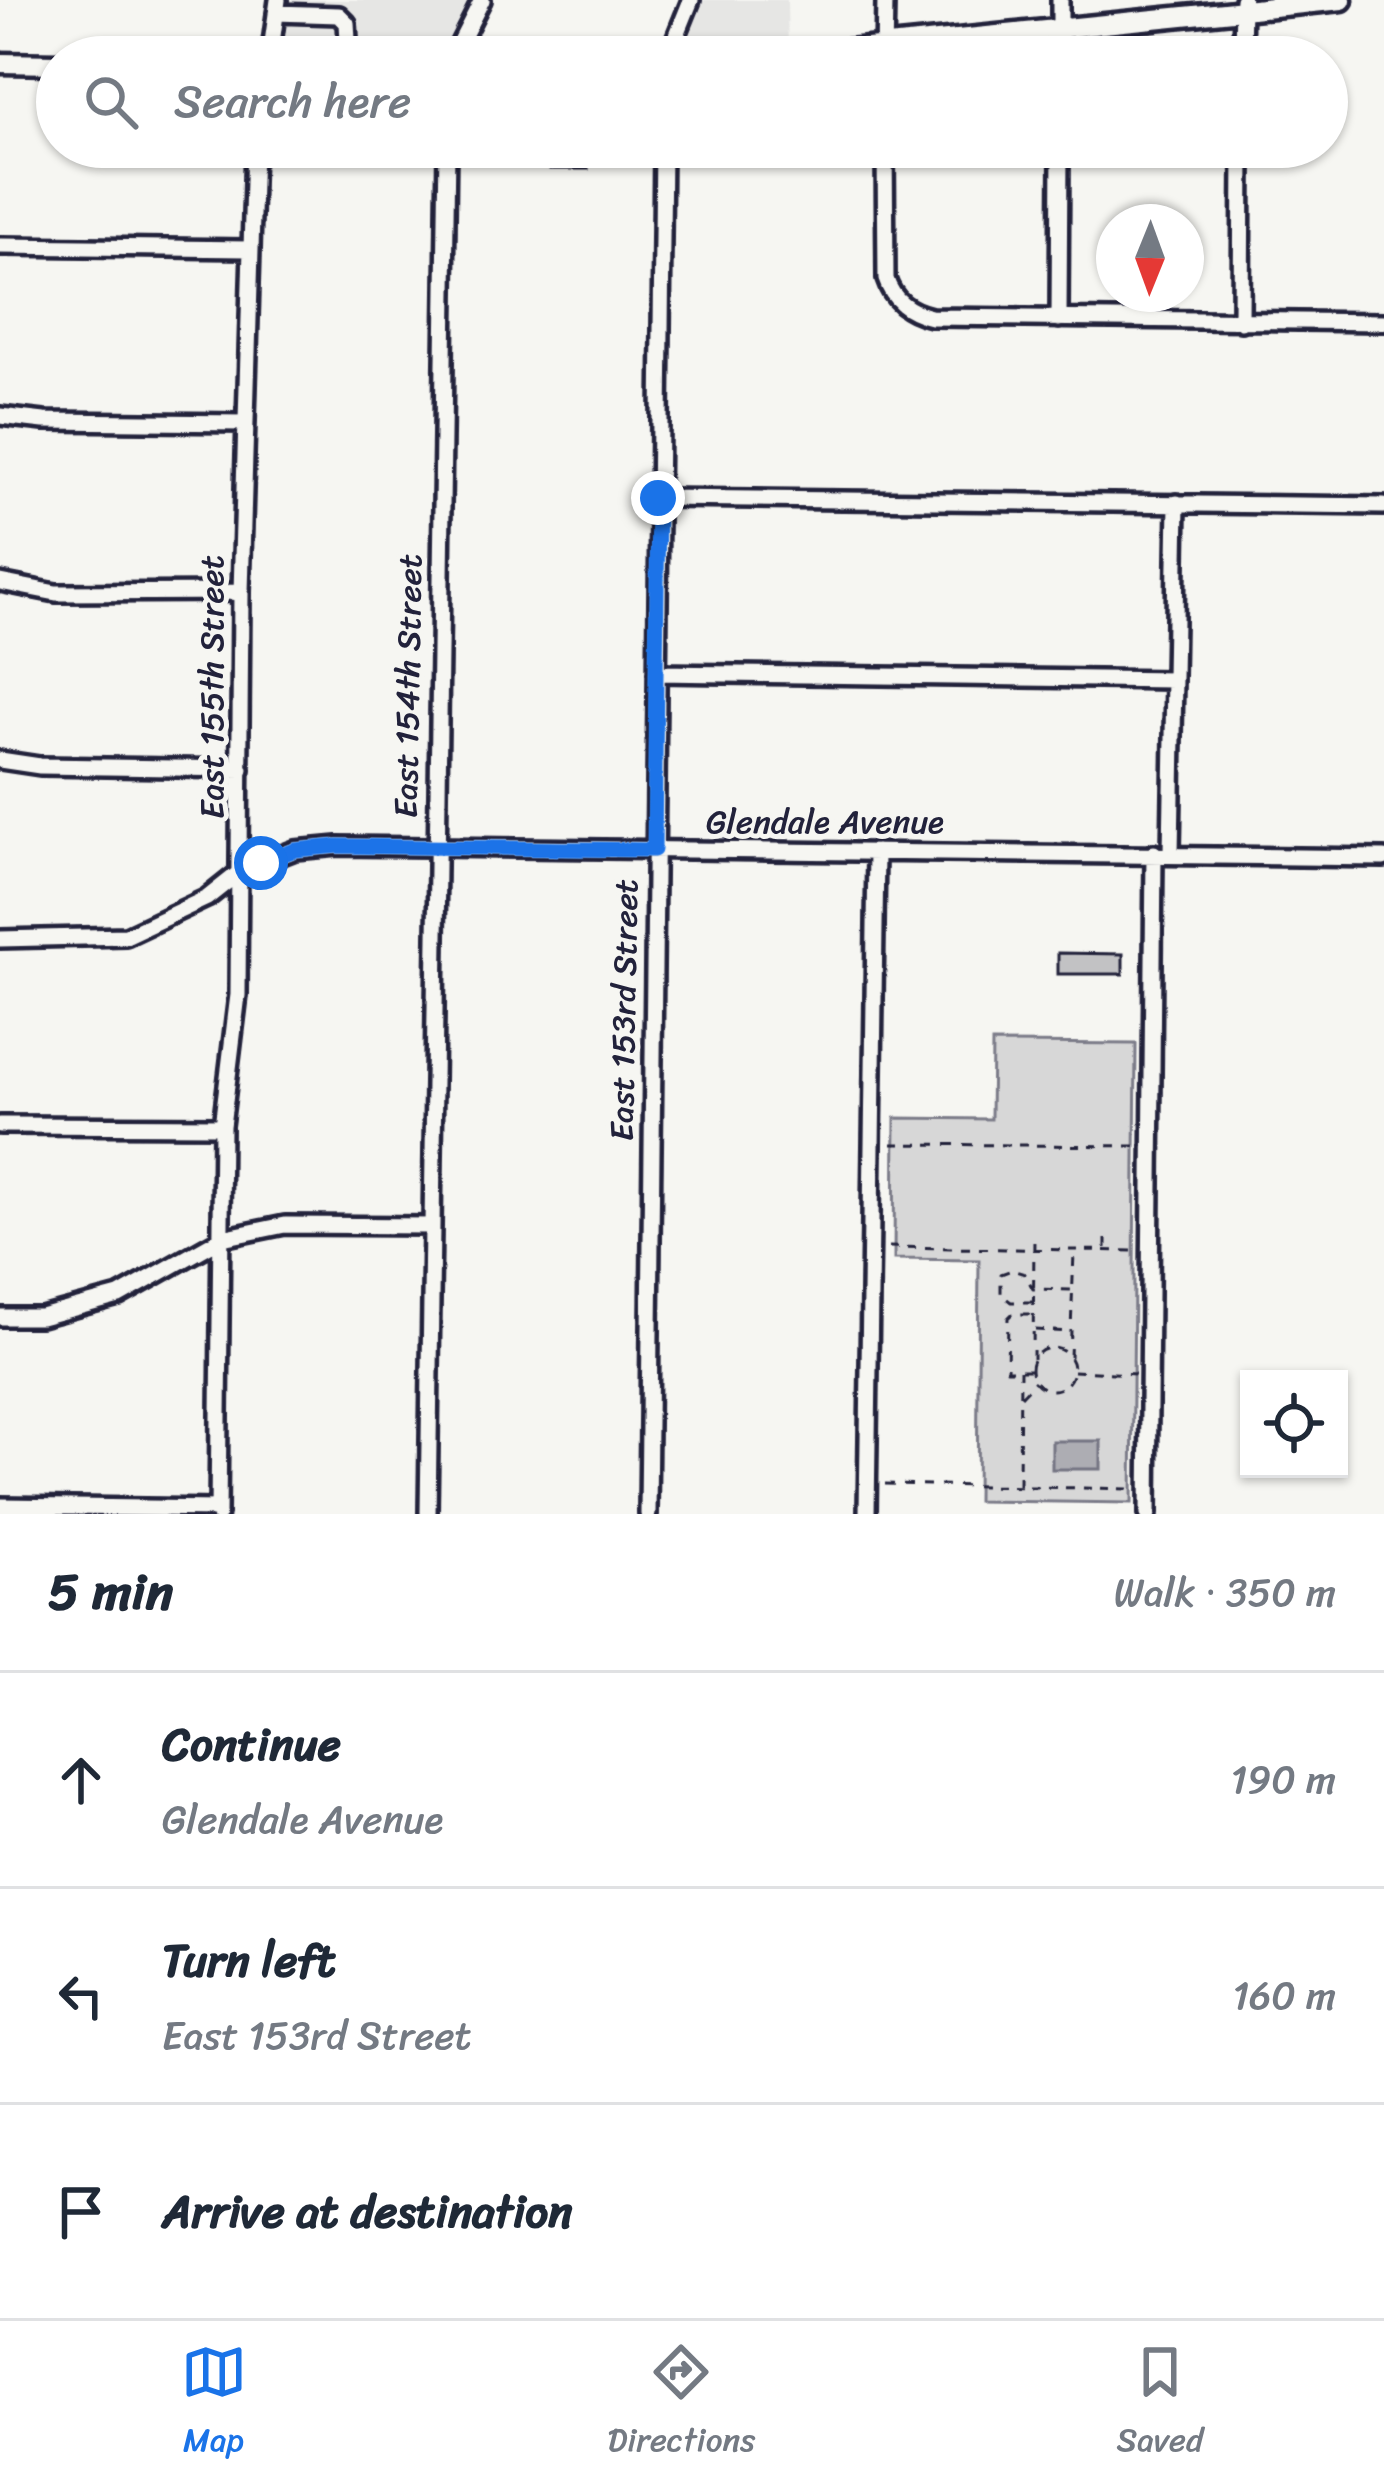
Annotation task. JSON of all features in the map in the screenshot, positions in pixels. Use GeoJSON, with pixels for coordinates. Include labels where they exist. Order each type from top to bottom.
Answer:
{"type":"FeatureCollection","features":[{"type":"Feature","properties":{"kind":"main road"},"geometry":{"type":"LineString","coordinates":[[1009,36],[1242,6],[1342,0]]}},
{"type":"Feature","properties":{"kind":"main road"},"geometry":{"type":"LineString","coordinates":[[0,63],[36,64]]}},
{"type":"Feature","properties":{"kind":"street"},"geometry":{"type":"LineString","coordinates":[[464,36],[482,0]]}},
{"type":"Feature","properties":{"kind":"street"},"geometry":{"type":"LineString","coordinates":[[676,36],[691,0]]}},
{"type":"Feature","properties":{"kind":"street"},"geometry":{"type":"LineString","coordinates":[[884,36],[885,0]]}},
{"type":"Feature","properties":{"kind":"street"},"geometry":{"type":"LineString","coordinates":[[1060,0],[1060,36]]}},
{"type":"Feature","properties":{"kind":"street"},"geometry":{"type":"LineString","coordinates":[[277,7],[339,15],[347,23],[348,36]]}},
{"type":"Feature","properties":{"kind":"street","name":"East 155th Street"},"geometry":{"type":"LineString","coordinates":[[218,1512],[222,1126],[238,995],[241,592],[253,168]]}},
{"type":"Feature","properties":{"kind":"street","name":"East 154th Street"},"geometry":{"type":"LineString","coordinates":[[428,1514],[447,168]]}},
{"type":"Feature","properties":{"kind":"street","name":"East 153rd Street"},"geometry":{"type":"LineString","coordinates":[[648,1514],[663,168]]}},
{"type":"Feature","properties":{"kind":"street"},"geometry":{"type":"LineString","coordinates":[[885,168],[886,279],[890,292],[916,314],[1384,322]]}},
{"type":"Feature","properties":{"kind":"street"},"geometry":{"type":"LineString","coordinates":[[1059,319],[1060,168]]}},
{"type":"Feature","properties":{"kind":"street"},"geometry":{"type":"LineString","coordinates":[[1241,322],[1242,168]]}},
{"type":"Feature","properties":{"kind":"street"},"geometry":{"type":"LineString","coordinates":[[0,246],[249,249]]}},
{"type":"Feature","properties":{"kind":"street"},"geometry":{"type":"LineString","coordinates":[[0,416],[44,421],[245,423]]}},
{"type":"Feature","properties":{"kind":"street"},"geometry":{"type":"LineString","coordinates":[[658,498],[1384,506]]}},
{"type":"Feature","properties":{"kind":"street"},"geometry":{"type":"LineString","coordinates":[[1148,1514],[1163,853],[1178,503]]}},
{"type":"Feature","properties":{"kind":"street"},"geometry":{"type":"LineString","coordinates":[[0,583],[56,593],[241,592]]}},
{"type":"Feature","properties":{"kind":"street"},"geometry":{"type":"LineString","coordinates":[[657,674],[1174,680]]}},
{"type":"Feature","properties":{"kind":"street"},"geometry":{"type":"LineString","coordinates":[[0,760],[40,766],[241,770]]}},
{"type":"Feature","properties":{"kind":"street","name":"Glendale Avenue"},"geometry":{"type":"LineString","coordinates":[[0,939],[126,936],[207,898],[241,871],[295,850],[338,846],[1384,858]]}},
{"type":"Feature","properties":{"kind":"street"},"geometry":{"type":"LineString","coordinates":[[867,1514],[876,852]]}},
{"type":"Feature","properties":{"kind":"street"},"geometry":{"type":"LineString","coordinates":[[0,1125],[222,1126]]}},
{"type":"Feature","properties":{"kind":"street"},"geometry":{"type":"LineString","coordinates":[[0,1317],[41,1317],[118,1296],[222,1238],[285,1225],[431,1226]]}},
{"type":"Feature","properties":{"kind":"street"},"geometry":{"type":"LineString","coordinates":[[0,1506],[218,1512]]}},
{"type":"Feature","properties":{"kind":"path"},"geometry":{"type":"LineString","coordinates":[[892,1144],[1141,1146]]}},
{"type":"Feature","properties":{"kind":"path"},"geometry":{"type":"LineString","coordinates":[[1106,1235],[1106,1250]]}},
{"type":"Feature","properties":{"kind":"path"},"geometry":{"type":"LineString","coordinates":[[1034,1236],[1031,1370],[1035,1382],[1054,1390],[1067,1384],[1073,1371],[1074,1250]]}},
{"type":"Feature","properties":{"kind":"path"},"geometry":{"type":"LineString","coordinates":[[889,1247],[1138,1250]]}},
{"type":"Feature","properties":{"kind":"path"},"geometry":{"type":"LineString","coordinates":[[1033,1289],[1025,1274],[1012,1270],[1001,1274],[1001,1294],[1011,1302],[1033,1302]]}},
{"type":"Feature","properties":{"kind":"path"},"geometry":{"type":"LineString","coordinates":[[1033,1289],[1072,1289]]}},
{"type":"Feature","properties":{"kind":"path"},"geometry":{"type":"LineString","coordinates":[[1011,1302],[1007,1370],[1031,1370]]}},
{"type":"Feature","properties":{"kind":"path"},"geometry":{"type":"LineString","coordinates":[[1012,1314],[1033,1315]]}},
{"type":"Feature","properties":{"kind":"path"},"geometry":{"type":"LineString","coordinates":[[1033,1330],[1071,1331]]}},
{"type":"Feature","properties":{"kind":"path"},"geometry":{"type":"LineString","coordinates":[[1033,1361],[1041,1351],[1054,1348],[1070,1358]]}},
{"type":"Feature","properties":{"kind":"path"},"geometry":{"type":"LineString","coordinates":[[1019,1487],[1021,1370]]}},
{"type":"Feature","properties":{"kind":"path"},"geometry":{"type":"LineString","coordinates":[[1073,1371],[1137,1374]]}},
{"type":"Feature","properties":{"kind":"path"},"geometry":{"type":"LineString","coordinates":[[1020,1398],[1035,1382]]}},
{"type":"Feature","properties":{"kind":"path"},"geometry":{"type":"LineString","coordinates":[[885,1484],[1135,1489]]}},
{"type":"Feature","properties":{"kind":"shaded area"},"geometry":{"type":"Polygon","coordinates":[[[270,0],[482,0],[464,36],[264,36],[270,0]]]}},
{"type":"Feature","properties":{"kind":"shaded area"},"geometry":{"type":"Polygon","coordinates":[[[691,0],[787,0],[788,36],[676,36],[691,0]]]}},
{"type":"Feature","properties":{"kind":"shaded area"},"geometry":{"type":"Polygon","coordinates":[[[992,1043],[1136,1044],[1132,1503],[977,1501],[979,1260],[894,1259],[895,1118],[991,1119],[992,1043]]]}},
{"type":"Feature","properties":{"kind":"shaded area"},"geometry":{"type":"Polygon","coordinates":[[[1052,1441],[1101,1441],[1101,1469],[1052,1469],[1052,1441]]]}},
{"type":"Feature","properties":{"kind":"building"},"geometry":{"type":"Polygon","coordinates":[[[1058,953],[1123,954],[1123,974],[1058,974],[1058,953]]]}},
{"type":"Feature","properties":{"kind":"route"},"geometry":{"type":"LineString","coordinates":[[261,863],[295,850],[338,846],[654,850],[658,498]]}}]}
